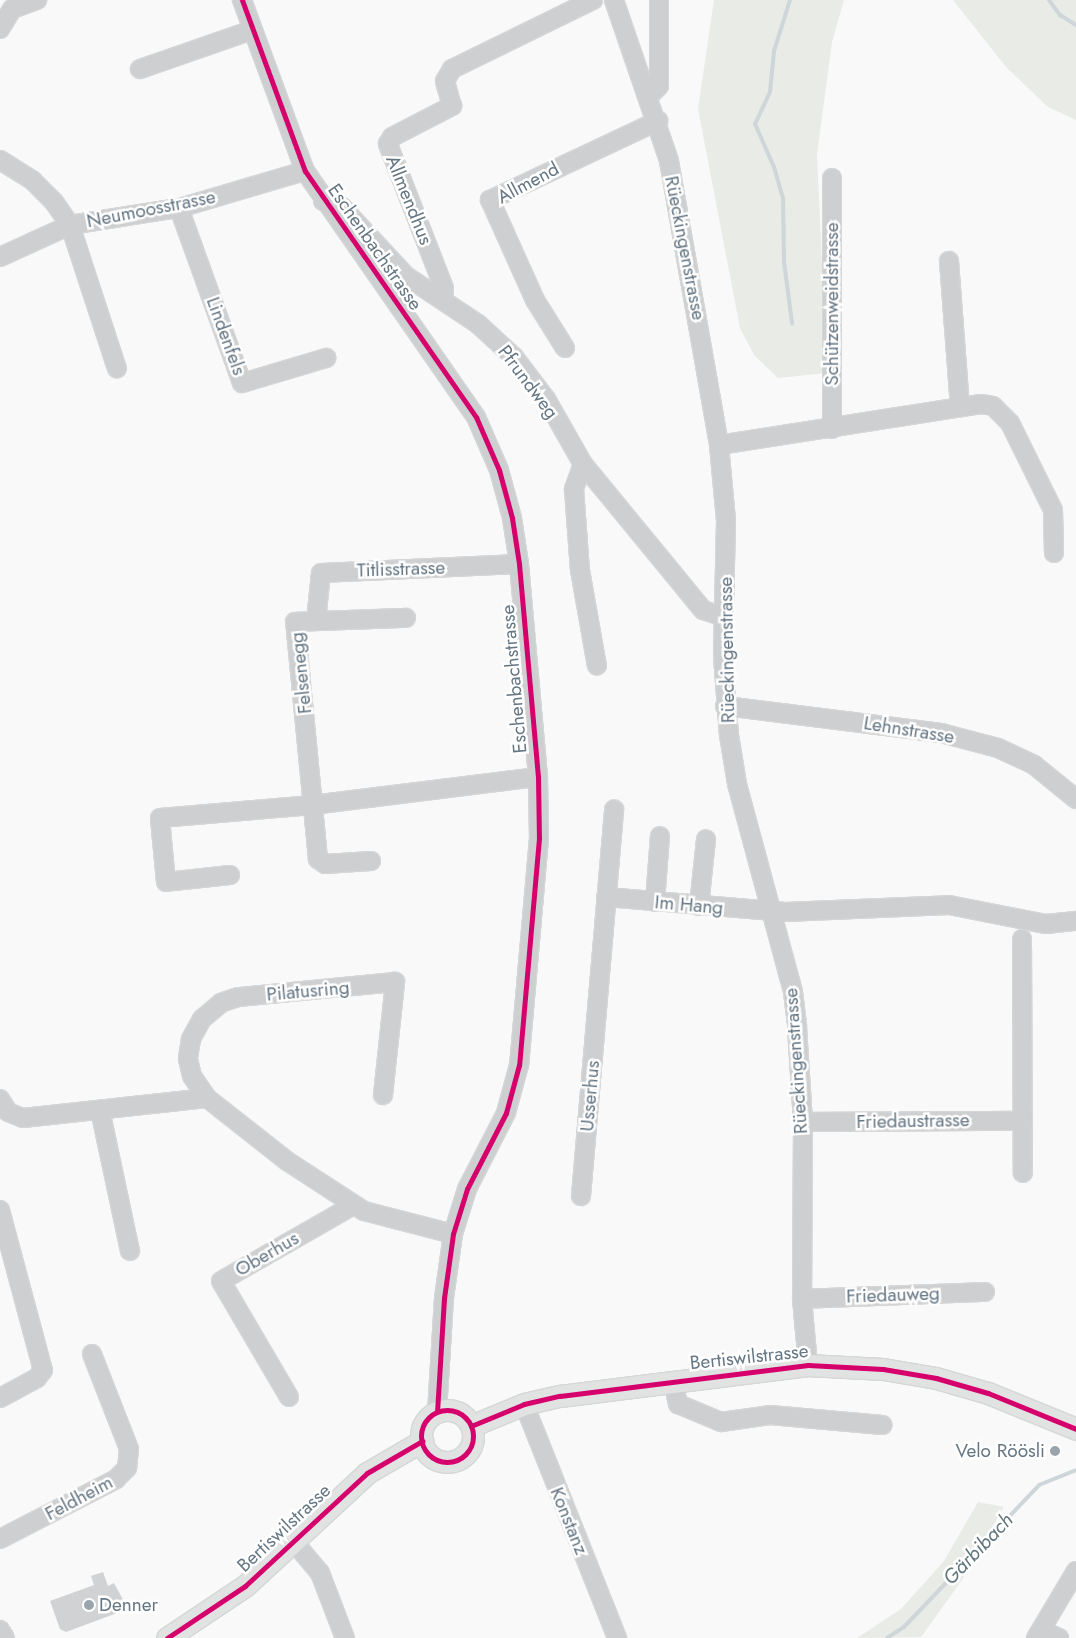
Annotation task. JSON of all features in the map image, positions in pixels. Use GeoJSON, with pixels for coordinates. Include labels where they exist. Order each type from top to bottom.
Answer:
{"type":"FeatureCollection","features":[{"type":"Feature","properties":{"kind":"main road","name":"Bertiswilstrasse"},"geometry":{"type":"LineString","coordinates":[[471,1426],[524,1404],[674,1381],[808,1365],[926,1376],[1032,1410],[1076,1429]]}},
{"type":"Feature","properties":{"kind":"main road"},"geometry":{"type":"LineString","coordinates":[[438,1412],[457,1412],[471,1426],[470,1447],[455,1460],[434,1458],[422,1441],[424,1424],[438,1412]]}},
{"type":"Feature","properties":{"kind":"main road","name":"Bertiswilstrasse"},"geometry":{"type":"LineString","coordinates":[[168,1638],[220,1605],[294,1542],[362,1477],[422,1441]]}},
{"type":"Feature","properties":{"kind":"street"},"geometry":{"type":"LineString","coordinates":[[0,30],[12,9],[37,0]]}},
{"type":"Feature","properties":{"kind":"street","name":"Eschenbachstrasse"},"geometry":{"type":"LineString","coordinates":[[242,0],[305,171],[323,201],[476,417],[499,470],[512,518],[519,564],[538,777],[538,838],[519,1065],[506,1113],[468,1190],[452,1234],[444,1298],[438,1412]]}},
{"type":"Feature","properties":{"kind":"street","name":"Allmendhus"},"geometry":{"type":"LineString","coordinates":[[443,300],[444,288],[388,144],[392,137],[452,106],[445,81],[452,69],[593,0]]}},
{"type":"Feature","properties":{"kind":"street","name":"Rüeckingenstrasse"},"geometry":{"type":"LineString","coordinates":[[614,0],[658,121],[690,273],[719,445],[726,521],[726,706],[737,784],[773,910],[793,992],[803,1122],[802,1299],[808,1365]]}},
{"type":"Feature","properties":{"kind":"street"},"geometry":{"type":"LineString","coordinates":[[649,96],[660,86],[659,0]]}},
{"type":"Feature","properties":{"kind":"street"},"geometry":{"type":"LineString","coordinates":[[140,69],[252,30]]}},
{"type":"Feature","properties":{"kind":"street","name":"Allmend"},"geometry":{"type":"LineString","coordinates":[[564,348],[535,300],[490,200],[658,121]]}},
{"type":"Feature","properties":{"kind":"street"},"geometry":{"type":"LineString","coordinates":[[0,160],[33,181],[54,202],[70,225],[117,369]]}},
{"type":"Feature","properties":{"kind":"street","name":"Neumoosstrasse"},"geometry":{"type":"LineString","coordinates":[[0,257],[70,225],[178,208],[305,171]]}},
{"type":"Feature","properties":{"kind":"street","name":"Schützenweidstrasse"},"geometry":{"type":"LineString","coordinates":[[832,178],[832,430]]}},
{"type":"Feature","properties":{"kind":"street","name":"Pfrundweg"},"geometry":{"type":"LineString","coordinates":[[323,201],[342,207],[406,276],[478,324],[514,357],[546,399],[583,464],[704,610],[725,617]]}},
{"type":"Feature","properties":{"kind":"street","name":"Lindenfels"},"geometry":{"type":"LineString","coordinates":[[178,208],[242,383],[326,358]]}},
{"type":"Feature","properties":{"kind":"street"},"geometry":{"type":"LineString","coordinates":[[949,261],[960,407]]}},
{"type":"Feature","properties":{"kind":"street"},"geometry":{"type":"LineString","coordinates":[[719,445],[832,430],[960,407],[993,406],[1010,423],[1053,510],[1054,553]]}},
{"type":"Feature","properties":{"kind":"street"},"geometry":{"type":"LineString","coordinates":[[583,464],[574,498],[580,570],[598,666]]}},
{"type":"Feature","properties":{"kind":"street","name":"Titlisstrasse"},"geometry":{"type":"LineString","coordinates":[[317,611],[321,573],[519,564]]}},
{"type":"Feature","properties":{"kind":"street","name":"Felsenegg"},"geometry":{"type":"LineString","coordinates":[[371,860],[320,863],[312,805],[295,622],[406,618]]}},
{"type":"Feature","properties":{"kind":"street","name":"Lehnstrasse"},"geometry":{"type":"LineString","coordinates":[[726,706],[941,733],[998,748],[1034,765],[1076,798]]}},
{"type":"Feature","properties":{"kind":"street"},"geometry":{"type":"LineString","coordinates":[[230,875],[166,882],[160,818],[312,805],[538,777]]}},
{"type":"Feature","properties":{"kind":"street"},"geometry":{"type":"LineString","coordinates":[[606,898],[614,809]]}},
{"type":"Feature","properties":{"kind":"street"},"geometry":{"type":"LineString","coordinates":[[655,902],[660,836]]}},
{"type":"Feature","properties":{"kind":"street"},"geometry":{"type":"LineString","coordinates":[[699,906],[706,839]]}},
{"type":"Feature","properties":{"kind":"street","name":"Im Hang"},"geometry":{"type":"LineString","coordinates":[[606,898],[773,910]]}},
{"type":"Feature","properties":{"kind":"street","name":"Usserhus"},"geometry":{"type":"LineString","coordinates":[[581,1196],[606,898]]}},
{"type":"Feature","properties":{"kind":"street"},"geometry":{"type":"LineString","coordinates":[[773,910],[949,905],[1046,924],[1076,921]]}},
{"type":"Feature","properties":{"kind":"street"},"geometry":{"type":"LineString","coordinates":[[1022,939],[1023,1173]]}},
{"type":"Feature","properties":{"kind":"street","name":"Pilatusring"},"geometry":{"type":"LineString","coordinates":[[383,1095],[395,982],[238,997],[221,1004],[202,1019],[191,1039],[192,1076],[207,1098],[352,1206],[452,1234]]}},
{"type":"Feature","properties":{"kind":"street"},"geometry":{"type":"LineString","coordinates":[[0,1099],[8,1112],[23,1118],[207,1098]]}},
{"type":"Feature","properties":{"kind":"street"},"geometry":{"type":"LineString","coordinates":[[100,1110],[130,1251]]}},
{"type":"Feature","properties":{"kind":"street","name":"Friedaustrasse"},"geometry":{"type":"LineString","coordinates":[[803,1122],[1023,1120]]}},
{"type":"Feature","properties":{"kind":"street","name":"Oberhus"},"geometry":{"type":"LineString","coordinates":[[289,1397],[221,1281],[352,1206]]}},
{"type":"Feature","properties":{"kind":"street"},"geometry":{"type":"LineString","coordinates":[[0,1210],[43,1370],[37,1378],[0,1398]]}},
{"type":"Feature","properties":{"kind":"street","name":"Friedauweg"},"geometry":{"type":"LineString","coordinates":[[802,1299],[985,1292]]}},
{"type":"Feature","properties":{"kind":"street","name":"Feldheim"},"geometry":{"type":"LineString","coordinates":[[0,1539],[116,1479],[127,1468],[130,1449],[92,1354]]}},
{"type":"Feature","properties":{"kind":"street"},"geometry":{"type":"LineString","coordinates":[[674,1381],[678,1404],[722,1422],[770,1415],[883,1425]]}},
{"type":"Feature","properties":{"kind":"street","name":"Konstanz"},"geometry":{"type":"LineString","coordinates":[[524,1404],[617,1638]]}},
{"type":"Feature","properties":{"kind":"street"},"geometry":{"type":"LineString","coordinates":[[294,1542],[320,1573],[345,1638]]}},
{"type":"Feature","properties":{"kind":"street"},"geometry":{"type":"LineString","coordinates":[[1059,1638],[1038,1634],[1076,1571]]}},
{"type":"Feature","properties":{"kind":"street"},"geometry":{"type":"LineString","coordinates":[[0,1630],[4,1638]]}},
{"type":"Feature","properties":{"kind":"shaded area"},"geometry":{"type":"Polygon","coordinates":[[[714,0],[844,0],[832,42],[817,155],[827,373],[778,378],[754,355],[740,328],[698,109],[714,0]]]}},
{"type":"Feature","properties":{"kind":"shaded area"},"geometry":{"type":"Polygon","coordinates":[[[953,0],[1076,0],[1076,120],[1048,107],[1006,67],[953,0]]]}},
{"type":"Feature","properties":{"kind":"shaded area"},"geometry":{"type":"Polygon","coordinates":[[[978,1502],[1004,1507],[962,1580],[921,1637],[857,1638],[901,1609],[944,1561],[978,1502]]]}},
{"type":"Feature","properties":{"kind":"building","name":"Denner"},"geometry":{"type":"Polygon","coordinates":[[[103,1572],[108,1586],[114,1583],[128,1609],[66,1632],[60,1629],[50,1601],[94,1585],[91,1576],[103,1572]]]}},
{"type":"Feature","properties":{"kind":"waterway"},"geometry":{"type":"LineString","coordinates":[[790,0],[774,51],[770,92],[755,124],[774,167],[783,198],[784,262],[792,323]]}},
{"type":"Feature","properties":{"kind":"waterway"},"geometry":{"type":"LineString","coordinates":[[1049,0],[1060,15],[1076,25]]}},
{"type":"Feature","properties":{"kind":"waterway","name":"Gärbibach"},"geometry":{"type":"LineString","coordinates":[[887,1638],[904,1627],[1039,1485],[1076,1470]]}},
{"type":"Feature","properties":{"kind":"cycle path"},"geometry":{"type":"LineString","coordinates":[[242,0],[305,171],[476,417],[499,470],[512,518],[519,564],[538,777],[539,838],[519,1065],[506,1113],[467,1189],[453,1234],[444,1298],[437,1412]]}},
{"type":"Feature","properties":{"kind":"cycle path"},"geometry":{"type":"LineString","coordinates":[[471,1426],[524,1404],[560,1396],[808,1365],[883,1369],[936,1378],[988,1393],[1076,1429]]}},
{"type":"Feature","properties":{"kind":"cycle path"},"geometry":{"type":"LineString","coordinates":[[447,1410],[457,1412],[465,1418],[471,1426],[473,1436],[471,1446],[465,1454],[457,1460],[447,1462],[437,1460],[429,1454],[423,1446],[421,1436],[423,1426],[429,1418],[437,1412],[447,1410]]}},
{"type":"Feature","properties":{"kind":"cycle path"},"geometry":{"type":"LineString","coordinates":[[167,1638],[245,1586],[367,1473],[422,1441]]}},
{"type":"Feature","properties":{"kind":"place","name":"Velo Röösli"},"geometry":{"type":"Point","coordinates":[1055,1451]}},
{"type":"Feature","properties":{"kind":"place","name":"Denner"},"geometry":{"type":"Point","coordinates":[89,1605]}}]}
